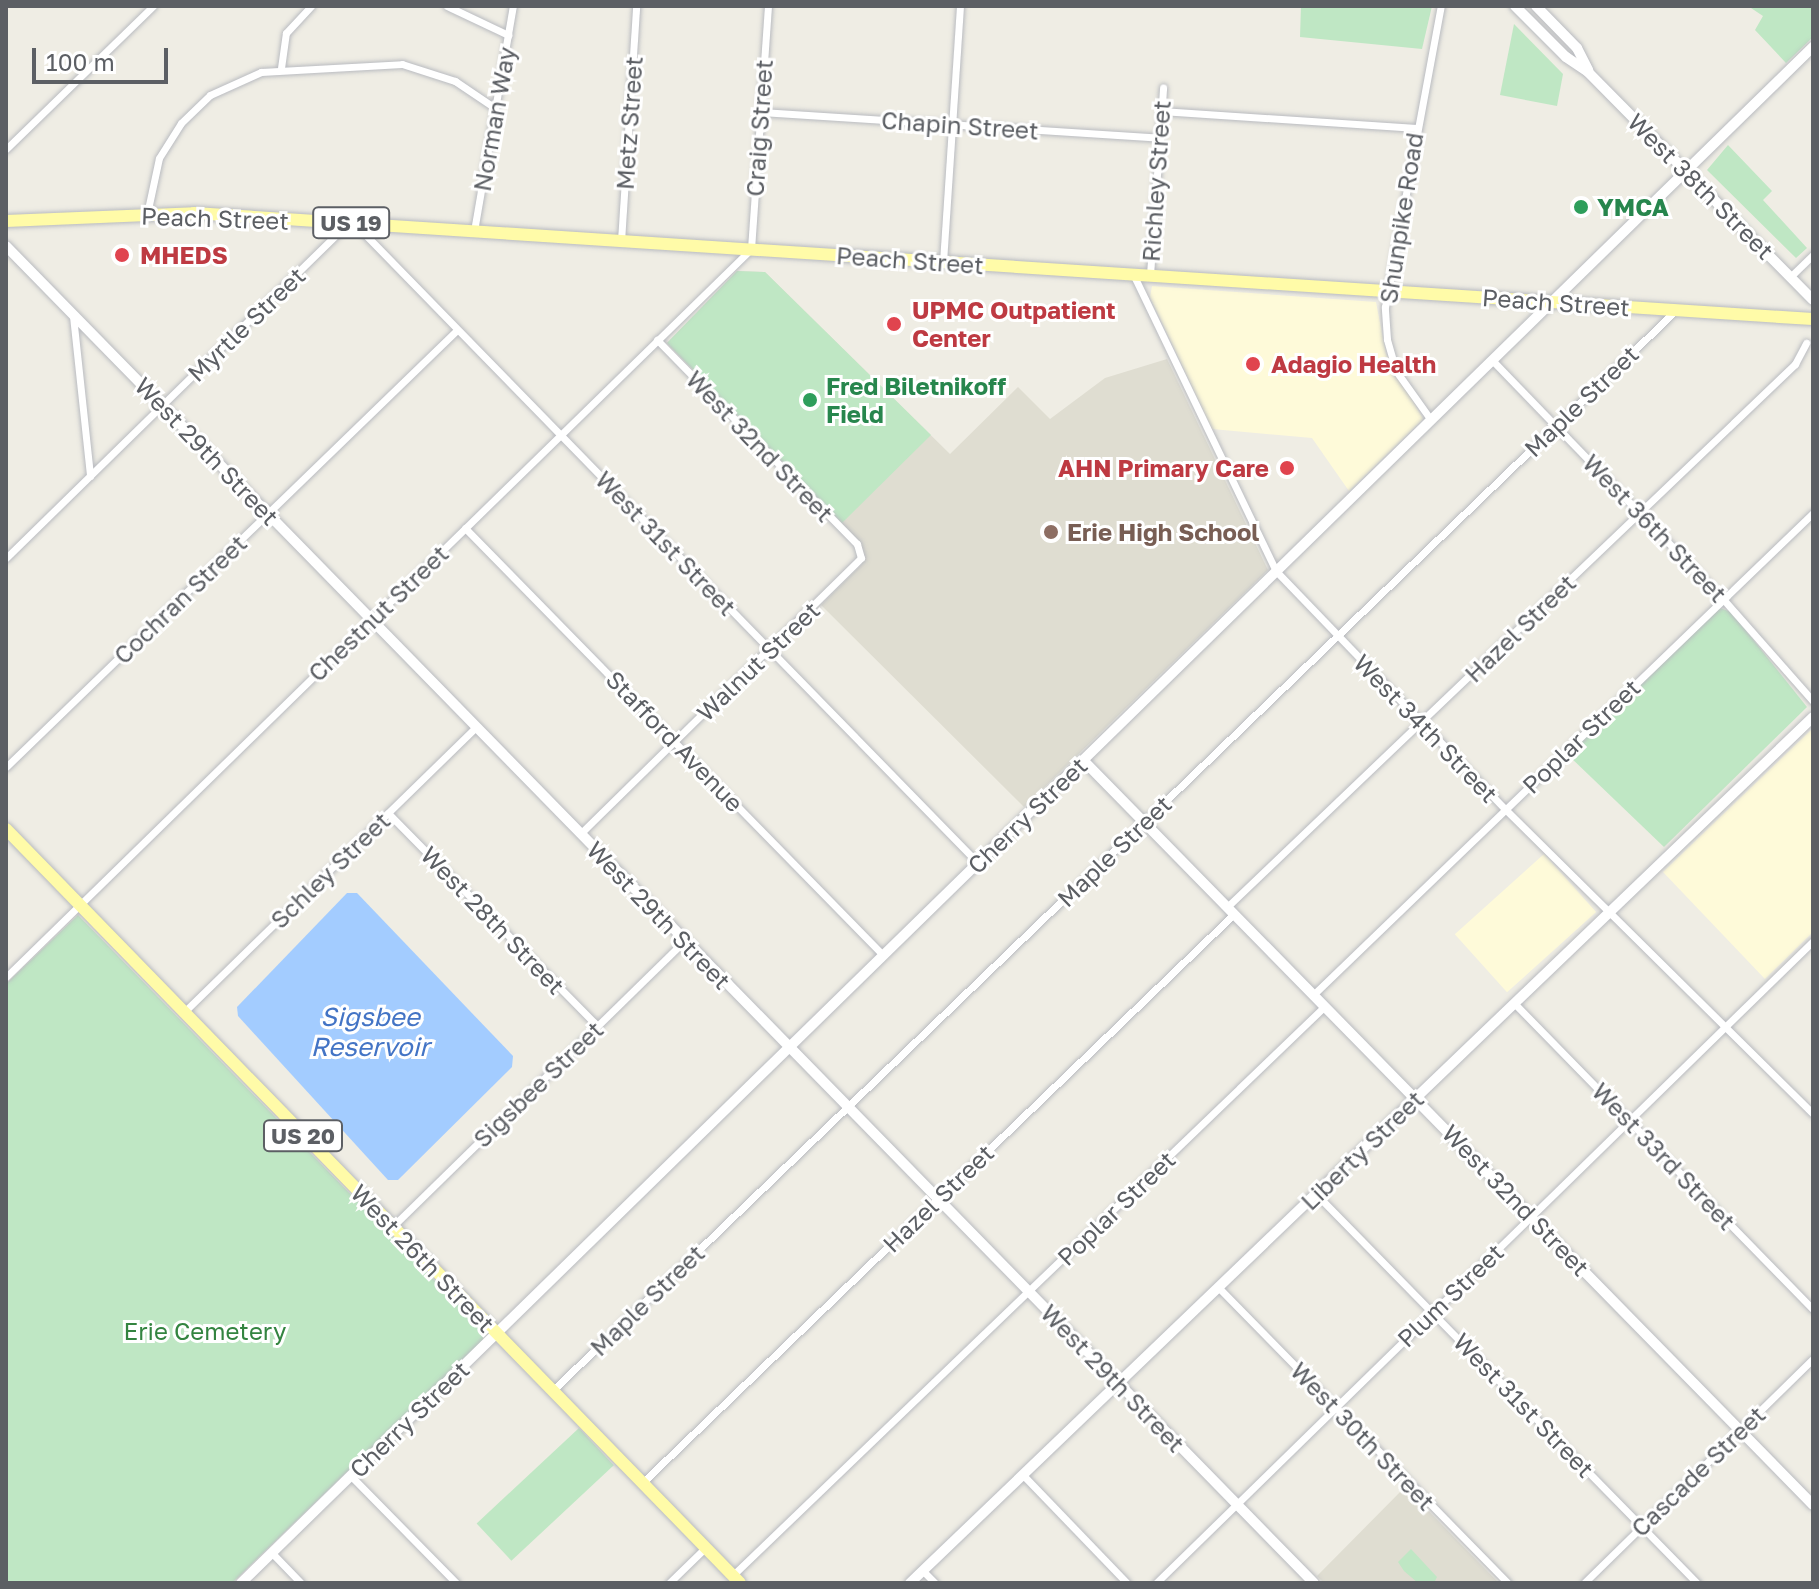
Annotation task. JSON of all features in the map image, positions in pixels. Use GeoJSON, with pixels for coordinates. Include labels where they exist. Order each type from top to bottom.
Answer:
{"type":"FeatureCollection","features":[{"type":"Feature","properties":{"kind":"main road","name":"Peach Street"},"geometry":{"type":"LineString","coordinates":[[6,221],[147,214],[351,223],[1813,319]]}},
{"type":"Feature","properties":{"kind":"main road","name":"West 26th Street"},"geometry":{"type":"LineString","coordinates":[[6,829],[737,1579]]}},
{"type":"Feature","properties":{"kind":"street"},"geometry":{"type":"LineString","coordinates":[[6,149],[153,6]]}},
{"type":"Feature","properties":{"kind":"street"},"geometry":{"type":"LineString","coordinates":[[281,68],[286,33],[311,6]]}},
{"type":"Feature","properties":{"kind":"street"},"geometry":{"type":"LineString","coordinates":[[447,6],[508,35]]}},
{"type":"Feature","properties":{"kind":"street","name":"Norman Way"},"geometry":{"type":"LineString","coordinates":[[474,231],[513,6]]}},
{"type":"Feature","properties":{"kind":"street","name":"Metz Street"},"geometry":{"type":"LineString","coordinates":[[621,241],[636,6]]}},
{"type":"Feature","properties":{"kind":"street","name":"Craig Street"},"geometry":{"type":"LineString","coordinates":[[751,249],[768,6]]}},
{"type":"Feature","properties":{"kind":"street"},"geometry":{"type":"LineString","coordinates":[[943,262],[960,6]]}},
{"type":"Feature","properties":{"kind":"street","name":"Shunpike Road"},"geometry":{"type":"LineString","coordinates":[[1431,420],[1408,391],[1392,360],[1385,327],[1387,291],[1441,6]]}},
{"type":"Feature","properties":{"kind":"street","name":"West 38th Street"},"geometry":{"type":"LineString","coordinates":[[1515,6],[1566,57],[1588,72],[1813,300]]}},
{"type":"Feature","properties":{"kind":"street","name":"West 38th Street"},"geometry":{"type":"LineString","coordinates":[[1536,6],[1577,48],[1588,72]]}},
{"type":"Feature","properties":{"kind":"street","name":"Cherry Street"},"geometry":{"type":"LineString","coordinates":[[241,1583],[1813,47]]}},
{"type":"Feature","properties":{"kind":"street"},"geometry":{"type":"LineString","coordinates":[[147,214],[159,158],[190,112],[235,81],[281,68],[416,66],[455,81],[495,108]]}},
{"type":"Feature","properties":{"kind":"street","name":"Richley Street"},"geometry":{"type":"LineString","coordinates":[[1150,275],[1163,87]]}},
{"type":"Feature","properties":{"kind":"street"},"geometry":{"type":"LineString","coordinates":[[1161,111],[1416,128]]}},
{"type":"Feature","properties":{"kind":"street","name":"Chapin Street"},"geometry":{"type":"LineString","coordinates":[[761,112],[1160,138]]}},
{"type":"Feature","properties":{"kind":"street","name":"West 31st Street"},"geometry":{"type":"LineString","coordinates":[[351,223],[978,863]]}},
{"type":"Feature","properties":{"kind":"street","name":"Myrtle Street"},"geometry":{"type":"LineString","coordinates":[[6,558],[351,223]]}},
{"type":"Feature","properties":{"kind":"street","name":"West 29th Street"},"geometry":{"type":"LineString","coordinates":[[6,246],[1314,1583]]}},
{"type":"Feature","properties":{"kind":"street","name":"Chestnut Street"},"geometry":{"type":"LineString","coordinates":[[6,977],[751,249]]}},
{"type":"Feature","properties":{"kind":"street"},"geometry":{"type":"LineString","coordinates":[[1790,277],[1813,255]]}},
{"type":"Feature","properties":{"kind":"street","name":"West 34th Street"},"geometry":{"type":"LineString","coordinates":[[1133,274],[1276,571],[1505,809],[1727,1025],[1813,1114]]}},
{"type":"Feature","properties":{"kind":"street","name":"Maple Street"},"geometry":{"type":"LineString","coordinates":[[552,1391],[1676,310]]}},
{"type":"Feature","properties":{"kind":"street"},"geometry":{"type":"LineString","coordinates":[[72,313],[90,476]]}},
{"type":"Feature","properties":{"kind":"street","name":"Cochran Street"},"geometry":{"type":"LineString","coordinates":[[6,767],[457,330]]}},
{"type":"Feature","properties":{"kind":"street","name":"West 32nd Street"},"geometry":{"type":"LineString","coordinates":[[657,340],[861,552]]}},
{"type":"Feature","properties":{"kind":"street","name":"Hazel Street"},"geometry":{"type":"LineString","coordinates":[[642,1483],[938,1199],[1421,723],[1795,364],[1806,343]]}},
{"type":"Feature","properties":{"kind":"street","name":"West 36th Street"},"geometry":{"type":"LineString","coordinates":[[1492,360],[1723,599],[1813,701]]}},
{"type":"Feature","properties":{"kind":"street","name":"Poplar Street"},"geometry":{"type":"LineString","coordinates":[[1314,994],[1813,513]]}},
{"type":"Feature","properties":{"kind":"street","name":"Stafford Avenue"},"geometry":{"type":"LineString","coordinates":[[465,528],[883,955]]}},
{"type":"Feature","properties":{"kind":"street","name":"Walnut Street"},"geometry":{"type":"LineString","coordinates":[[580,834],[858,562],[861,552]]}},
{"type":"Feature","properties":{"kind":"street","name":"Liberty Street"},"geometry":{"type":"LineString","coordinates":[[910,1583],[1813,717]]}},
{"type":"Feature","properties":{"kind":"street","name":"Schley Street"},"geometry":{"type":"LineString","coordinates":[[183,1013],[476,727]]}},
{"type":"Feature","properties":{"kind":"street","name":"West 32nd Street"},"geometry":{"type":"LineString","coordinates":[[1083,760],[1813,1505]]}},
{"type":"Feature","properties":{"kind":"street","name":"West 28th Street"},"geometry":{"type":"LineString","coordinates":[[388,813],[597,1026]]}},
{"type":"Feature","properties":{"kind":"street","name":"Sigsbee Street"},"geometry":{"type":"LineString","coordinates":[[392,1227],[684,941]]}},
{"type":"Feature","properties":{"kind":"street","name":"Plum Street"},"geometry":{"type":"LineString","coordinates":[[1156,1583],[1813,941]]}},
{"type":"Feature","properties":{"kind":"street","name":"West 33rd Street"},"geometry":{"type":"LineString","coordinates":[[1515,1004],[1813,1309]]}},
{"type":"Feature","properties":{"kind":"street","name":"Poplar Street"},"geometry":{"type":"LineString","coordinates":[[737,1579],[1028,1292],[1325,1006]]}},
{"type":"Feature","properties":{"kind":"street","name":"West 31st Street"},"geometry":{"type":"LineString","coordinates":[[1316,1194],[1697,1583]]}},
{"type":"Feature","properties":{"kind":"street","name":"West 30th Street"},"geometry":{"type":"LineString","coordinates":[[1219,1288],[1508,1583]]}},
{"type":"Feature","properties":{"kind":"street","name":"Cascade Street"},"geometry":{"type":"LineString","coordinates":[[1584,1583],[1813,1359]]}},
{"type":"Feature","properties":{"kind":"street"},"geometry":{"type":"LineString","coordinates":[[1023,1475],[1127,1583]]}},
{"type":"Feature","properties":{"kind":"street"},"geometry":{"type":"LineString","coordinates":[[351,1476],[456,1583]]}},
{"type":"Feature","properties":{"kind":"street"},"geometry":{"type":"LineString","coordinates":[[669,1583],[706,1547]]}},
{"type":"Feature","properties":{"kind":"street"},"geometry":{"type":"LineString","coordinates":[[272,1553],[301,1583]]}},
{"type":"Feature","properties":{"kind":"street"},"geometry":{"type":"LineString","coordinates":[[923,1571],[935,1583]]}},
{"type":"Feature","properties":{"kind":"shaded area","name":"Erie High School"},"geometry":{"type":"Polygon","coordinates":[[[737,271],[765,272],[950,454],[1018,387],[1050,419],[1105,378],[1167,359],[1268,570],[1024,807],[821,605],[862,564],[860,542],[667,343],[737,271]]]}},
{"type":"Feature","properties":{"kind":"shaded area"},"geometry":{"type":"Polygon","coordinates":[[[1152,286],[1376,302],[1386,354],[1423,419],[1349,491],[1312,438],[1212,429],[1150,297],[1152,286]]]}},
{"type":"Feature","properties":{"kind":"shaded area"},"geometry":{"type":"Polygon","coordinates":[[[1813,728],[1813,932],[1765,979],[1663,872],[1813,728]]]}},
{"type":"Feature","properties":{"kind":"shaded area"},"geometry":{"type":"Polygon","coordinates":[[[1544,854],[1596,912],[1507,992],[1455,934],[1544,854]]]}},
{"type":"Feature","properties":{"kind":"shaded area"},"geometry":{"type":"Polygon","coordinates":[[[1405,1487],[1499,1583],[1324,1583],[1317,1576],[1405,1487]]]}},
{"type":"Feature","properties":{"kind":"green space"},"geometry":{"type":"Polygon","coordinates":[[[1301,6],[1432,6],[1422,49],[1300,37],[1301,6]]]}},
{"type":"Feature","properties":{"kind":"green space"},"geometry":{"type":"Polygon","coordinates":[[[1748,6],[1813,6],[1813,37],[1786,63],[1755,30],[1763,16],[1748,6]]]}},
{"type":"Feature","properties":{"kind":"green space"},"geometry":{"type":"Polygon","coordinates":[[[1514,24],[1563,74],[1557,106],[1500,95],[1514,24]]]}},
{"type":"Feature","properties":{"kind":"green space"},"geometry":{"type":"Polygon","coordinates":[[[1728,145],[1772,191],[1763,200],[1807,248],[1796,258],[1707,170],[1728,145]]]}},
{"type":"Feature","properties":{"kind":"green space","name":"Fred Biletnikoff Field"},"geometry":{"type":"Polygon","coordinates":[[[737,271],[765,272],[931,435],[842,523],[667,343],[737,271]]]}},
{"type":"Feature","properties":{"kind":"green space"},"geometry":{"type":"Polygon","coordinates":[[[1720,608],[1731,612],[1807,707],[1664,847],[1568,755],[1720,608]]]}},
{"type":"Feature","properties":{"kind":"green space","name":"Erie Cemetery"},"geometry":{"type":"Polygon","coordinates":[[[78,915],[484,1331],[483,1340],[232,1583],[6,1583],[6,984],[78,915]]]}},
{"type":"Feature","properties":{"kind":"green space"},"geometry":{"type":"Polygon","coordinates":[[[579,1428],[614,1465],[511,1561],[477,1523],[579,1428]]]}},
{"type":"Feature","properties":{"kind":"green space"},"geometry":{"type":"Polygon","coordinates":[[[1411,1549],[1437,1577],[1434,1583],[1418,1583],[1404,1571],[1398,1562],[1411,1549]]]}},
{"type":"Feature","properties":{"kind":"water","name":"Sigsbee Reservoir"},"geometry":{"type":"Polygon","coordinates":[[[347,893],[357,893],[513,1056],[512,1067],[398,1180],[388,1180],[238,1016],[237,1007],[347,893]]]}},
{"type":"Feature","properties":{"kind":"place","name":"YMCA"},"geometry":{"type":"Point","coordinates":[1581,207]}},
{"type":"Feature","properties":{"kind":"place","name":"MHEDS"},"geometry":{"type":"Point","coordinates":[122,255]}},
{"type":"Feature","properties":{"kind":"place","name":"UPMC Outpatient Center"},"geometry":{"type":"Point","coordinates":[894,324]}},
{"type":"Feature","properties":{"kind":"place","name":"Adagio Health"},"geometry":{"type":"Point","coordinates":[1253,364]}},
{"type":"Feature","properties":{"kind":"place","name":"Fred Biletnikoff Field"},"geometry":{"type":"Point","coordinates":[810,400]}},
{"type":"Feature","properties":{"kind":"place","name":"AHN Primary Care"},"geometry":{"type":"Point","coordinates":[1287,468]}},
{"type":"Feature","properties":{"kind":"place","name":"Erie High School"},"geometry":{"type":"Point","coordinates":[1051,532]}}]}
